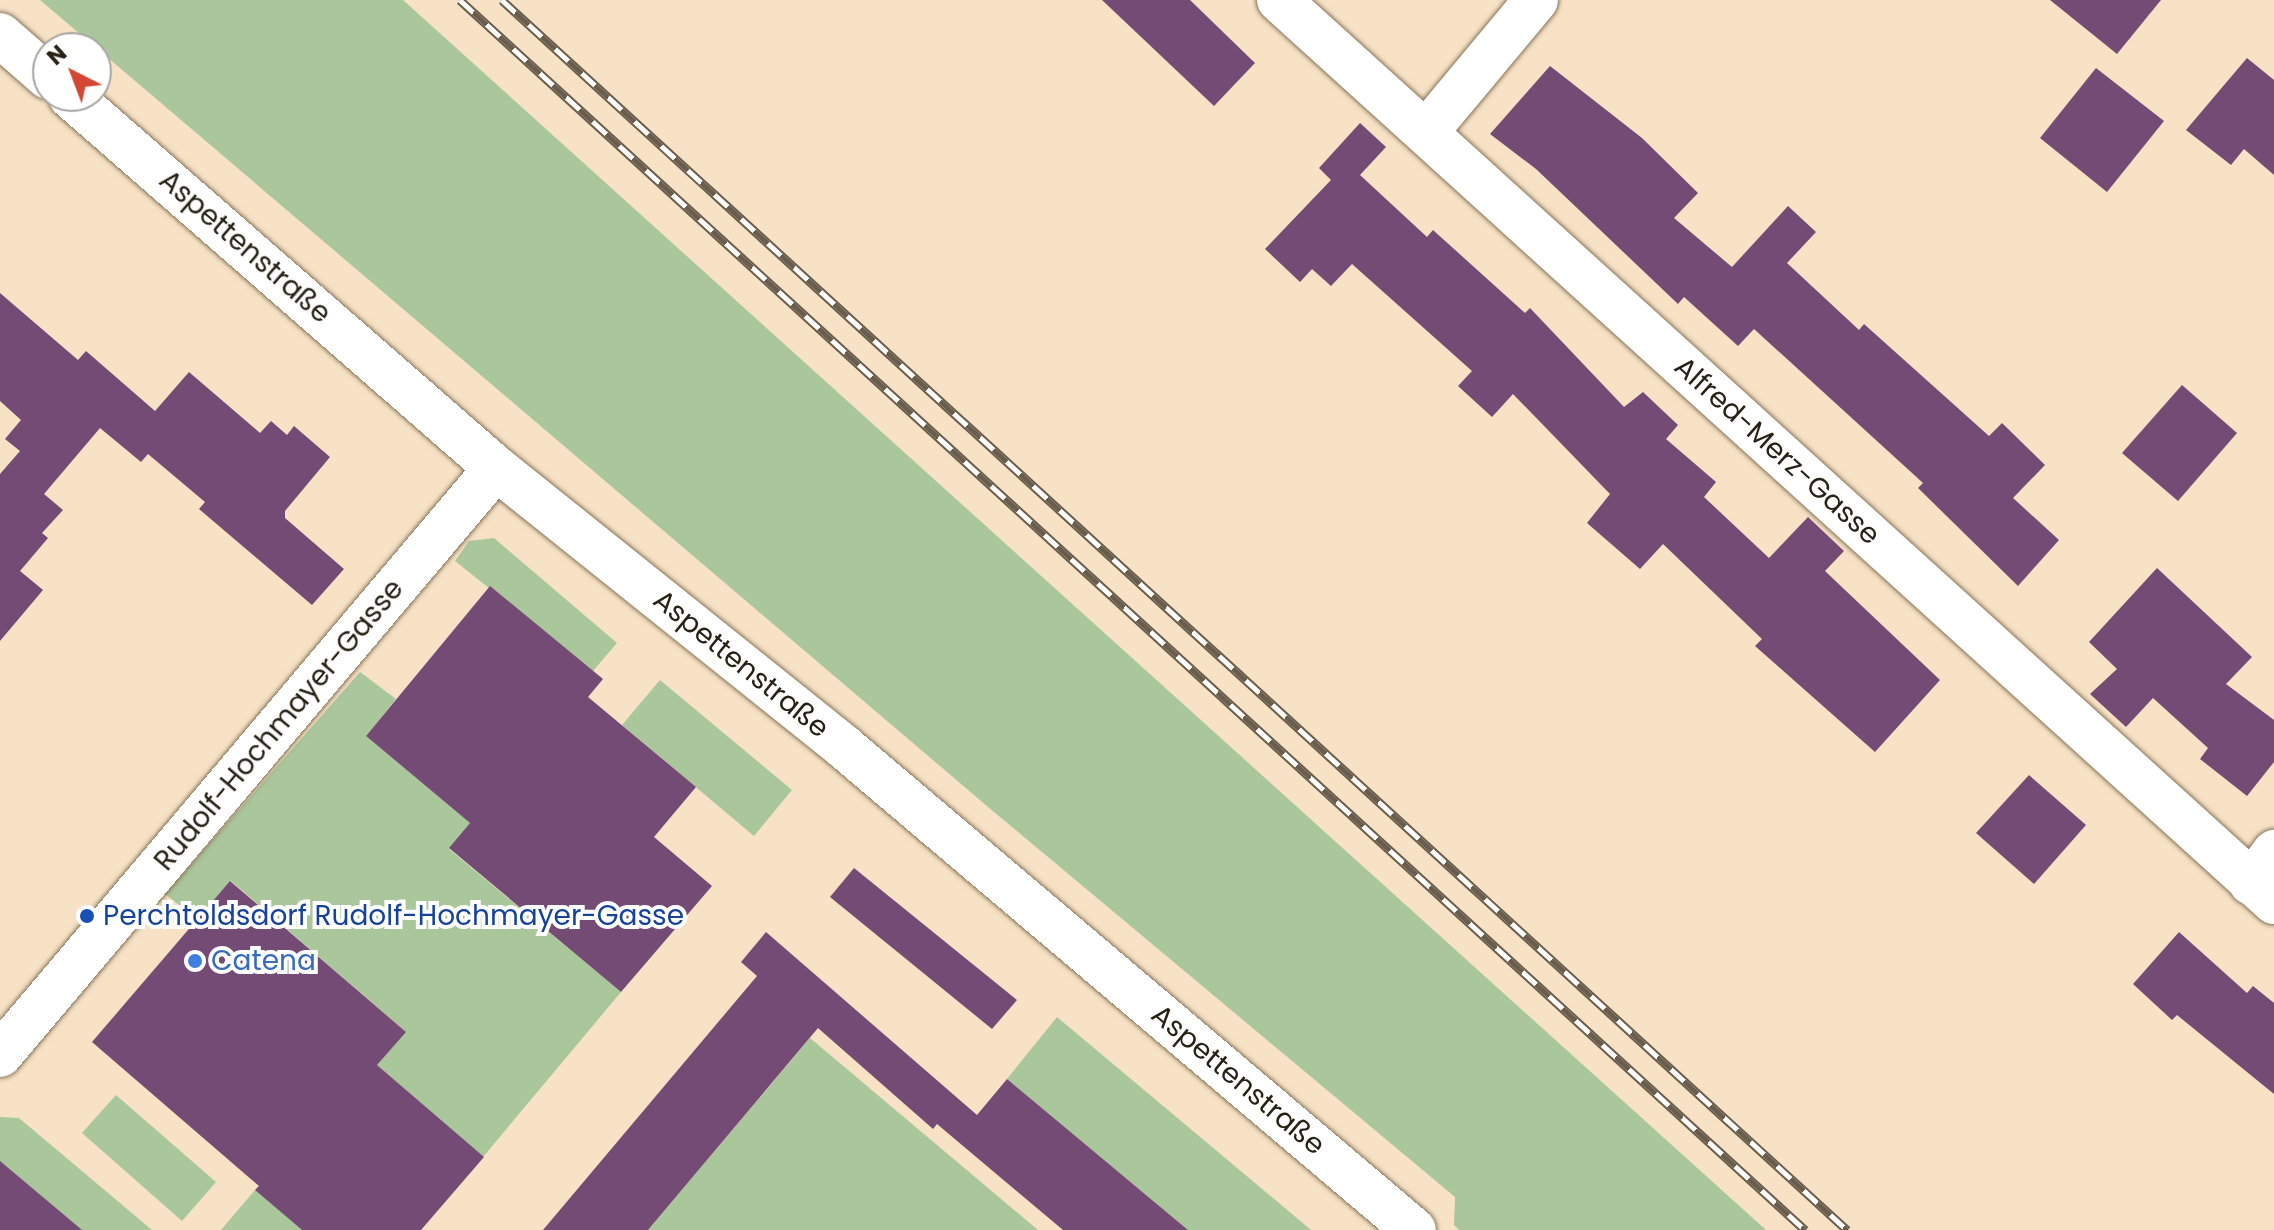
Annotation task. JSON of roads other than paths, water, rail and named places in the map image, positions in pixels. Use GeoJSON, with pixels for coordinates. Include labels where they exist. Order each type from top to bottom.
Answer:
{"type":"FeatureCollection","features":[{"type":"Feature","properties":{"kind":"street","name":"Alfred-Merz-Gasse"},"geometry":{"type":"LineString","coordinates":[[1279,0],[2266,879]]}},
{"type":"Feature","properties":{"kind":"street"},"geometry":{"type":"LineString","coordinates":[[1427,131],[1536,0]]}},
{"type":"Feature","properties":{"kind":"street"},"geometry":{"type":"LineString","coordinates":[[0,35],[32,63]]}},
{"type":"Feature","properties":{"kind":"street","name":"Aspettenstraße"},"geometry":{"type":"LineString","coordinates":[[88,112],[496,468],[844,747],[1414,1230]]}},
{"type":"Feature","properties":{"kind":"street","name":"Rudolf-Hochmayer-Gasse"},"geometry":{"type":"LineString","coordinates":[[0,1055],[496,468]]}},
{"type":"Feature","properties":{"kind":"railway"},"geometry":{"type":"LineString","coordinates":[[460,0],[1805,1230]]}},
{"type":"Feature","properties":{"kind":"railway"},"geometry":{"type":"LineString","coordinates":[[502,0],[1847,1230]]}},
{"type":"Feature","properties":{"kind":"place","name":"Perchtoldsdorf Rudolf-Hochmayer-Gasse"},"geometry":{"type":"Point","coordinates":[87,916]}},
{"type":"Feature","properties":{"kind":"place","name":"Catena"},"geometry":{"type":"Point","coordinates":[195,961]}}]}
